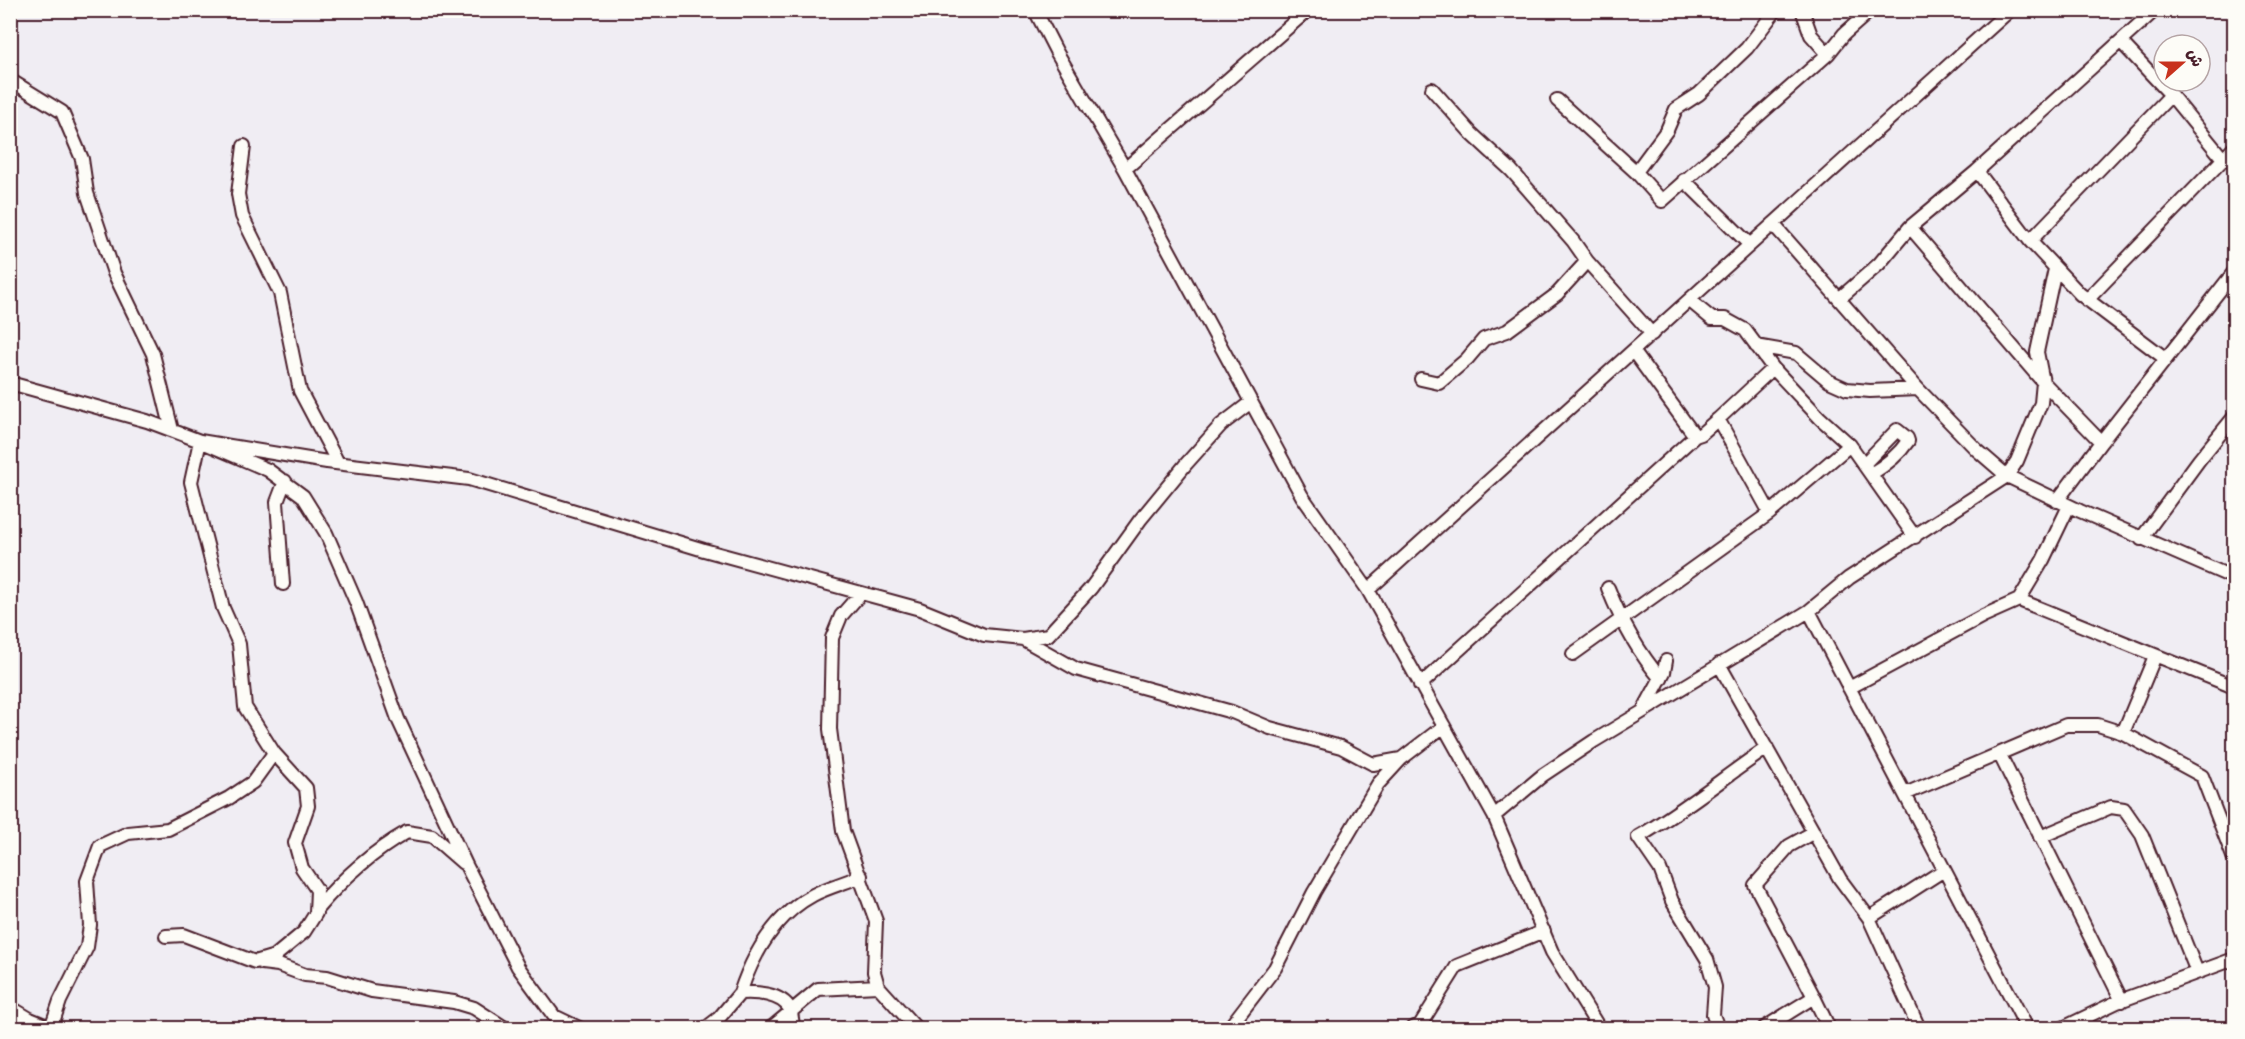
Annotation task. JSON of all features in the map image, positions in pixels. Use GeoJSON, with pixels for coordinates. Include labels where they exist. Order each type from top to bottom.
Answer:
{"type":"FeatureCollection","features":[{"type":"Feature","properties":{"kind":"street"},"geometry":{"type":"LineString","coordinates":[[1035,10],[1125,170],[1302,496],[1368,590],[1494,816],[1552,952],[1599,1029]]}},
{"type":"Feature","properties":{"kind":"street"},"geometry":{"type":"LineString","coordinates":[[1125,170],[1308,10]]}},
{"type":"Feature","properties":{"kind":"street"},"geometry":{"type":"LineString","coordinates":[[1636,172],[1667,130],[1676,109],[1700,94],[1747,48],[1776,10]]}},
{"type":"Feature","properties":{"kind":"street"},"geometry":{"type":"LineString","coordinates":[[1802,10],[1811,35],[1828,54]]}},
{"type":"Feature","properties":{"kind":"street"},"geometry":{"type":"LineString","coordinates":[[1557,100],[1636,172],[1662,201],[1828,54],[1844,34],[1871,10]]}},
{"type":"Feature","properties":{"kind":"street"},"geometry":{"type":"LineString","coordinates":[[1368,590],[2010,10]]}},
{"type":"Feature","properties":{"kind":"street"},"geometry":{"type":"LineString","coordinates":[[1839,299],[1879,264],[1910,227],[1977,171],[2155,10]]}},
{"type":"Feature","properties":{"kind":"street"},"geometry":{"type":"LineString","coordinates":[[2121,42],[2171,95],[2224,160]]}},
{"type":"Feature","properties":{"kind":"street"},"geometry":{"type":"LineString","coordinates":[[10,80],[62,112],[82,159],[87,193],[114,273],[153,354],[172,430]]}},
{"type":"Feature","properties":{"kind":"street"},"geometry":{"type":"LineString","coordinates":[[1432,89],[1472,134],[1518,177],[1573,241],[1587,261],[1652,334]]}},
{"type":"Feature","properties":{"kind":"street"},"geometry":{"type":"LineString","coordinates":[[2030,241],[2171,95]]}},
{"type":"Feature","properties":{"kind":"street"},"geometry":{"type":"LineString","coordinates":[[243,146],[238,194],[242,216],[280,293],[300,391],[338,463]]}},
{"type":"Feature","properties":{"kind":"street"},"geometry":{"type":"LineString","coordinates":[[2087,300],[2235,148]]}},
{"type":"Feature","properties":{"kind":"street"},"geometry":{"type":"LineString","coordinates":[[1977,171],[2030,241],[2055,269],[2087,300],[2166,359]]}},
{"type":"Feature","properties":{"kind":"street"},"geometry":{"type":"LineString","coordinates":[[1684,180],[1750,245]]}},
{"type":"Feature","properties":{"kind":"street"},"geometry":{"type":"LineString","coordinates":[[1773,224],[1918,389],[1977,450],[2007,476],[2141,539],[2235,578]]}},
{"type":"Feature","properties":{"kind":"street"},"geometry":{"type":"LineString","coordinates":[[1910,227],[2043,382],[2101,442]]}},
{"type":"Feature","properties":{"kind":"street"},"geometry":{"type":"LineString","coordinates":[[1420,379],[1439,383],[1467,359],[1484,339],[1507,331],[1557,294],[1587,261]]}},
{"type":"Feature","properties":{"kind":"street"},"geometry":{"type":"LineString","coordinates":[[1494,816],[1543,775],[1641,712],[1809,611],[1849,578],[2007,476],[2017,461],[2041,403],[2043,382],[2037,352],[2055,269]]}},
{"type":"Feature","properties":{"kind":"street"},"geometry":{"type":"LineString","coordinates":[[2057,501],[2235,272]]}},
{"type":"Feature","properties":{"kind":"street"},"geometry":{"type":"LineString","coordinates":[[1689,300],[1712,319],[1725,319],[1745,330],[1773,368],[1850,445],[1915,537]]}},
{"type":"Feature","properties":{"kind":"street"},"geometry":{"type":"LineString","coordinates":[[1756,346],[1796,353],[1829,381],[1847,389],[1870,391],[1918,389]]}},
{"type":"Feature","properties":{"kind":"street"},"geometry":{"type":"LineString","coordinates":[[1633,351],[1695,436]]}},
{"type":"Feature","properties":{"kind":"street"},"geometry":{"type":"LineString","coordinates":[[1420,684],[1773,368]]}},
{"type":"Feature","properties":{"kind":"street"},"geometry":{"type":"LineString","coordinates":[[10,383],[172,430],[268,470],[303,496],[326,533],[356,602],[398,718],[466,866],[518,967],[554,1016],[579,1029]]}},
{"type":"Feature","properties":{"kind":"street"},"geometry":{"type":"LineString","coordinates":[[200,441],[338,463],[469,479],[704,550],[920,609],[984,635],[1023,639],[1048,635],[1091,588],[1140,520],[1186,464],[1221,425],[1251,402]]}},
{"type":"Feature","properties":{"kind":"street"},"geometry":{"type":"LineString","coordinates":[[2141,539],[2199,460],[2235,417]]}},
{"type":"Feature","properties":{"kind":"street"},"geometry":{"type":"LineString","coordinates":[[1715,422],[1718,419],[1770,513]]}},
{"type":"Feature","properties":{"kind":"street"},"geometry":{"type":"LineString","coordinates":[[1864,464],[1897,430],[1907,438],[1908,441],[1904,447],[1890,462],[1871,474]]}},
{"type":"Feature","properties":{"kind":"street"},"geometry":{"type":"LineString","coordinates":[[200,441],[191,482],[223,608],[239,645],[245,707],[274,753],[306,788],[308,806],[295,843],[302,868],[317,890],[316,910]]}},
{"type":"Feature","properties":{"kind":"street"},"geometry":{"type":"LineString","coordinates":[[1573,654],[1770,513],[1850,445]]}},
{"type":"Feature","properties":{"kind":"street"},"geometry":{"type":"LineString","coordinates":[[283,584],[278,502],[285,481]]}},
{"type":"Feature","properties":{"kind":"street"},"geometry":{"type":"LineString","coordinates":[[1849,688],[1983,616],[2019,600],[2043,560],[2069,506]]}},
{"type":"Feature","properties":{"kind":"street"},"geometry":{"type":"LineString","coordinates":[[1608,588],[1622,620],[1661,679]]}},
{"type":"Feature","properties":{"kind":"street"},"geometry":{"type":"LineString","coordinates":[[861,592],[841,616],[832,638],[830,729],[843,831],[876,921],[874,972],[878,986],[916,1029]]}},
{"type":"Feature","properties":{"kind":"street"},"geometry":{"type":"LineString","coordinates":[[2019,600],[2235,687]]}},
{"type":"Feature","properties":{"kind":"street"},"geometry":{"type":"LineString","coordinates":[[1809,611],[2027,1029]]}},
{"type":"Feature","properties":{"kind":"street"},"geometry":{"type":"LineString","coordinates":[[1023,639],[1076,669],[1232,712],[1270,728],[1341,747],[1373,764],[1401,759]]}},
{"type":"Feature","properties":{"kind":"street"},"geometry":{"type":"LineString","coordinates":[[2123,733],[2155,656]]}},
{"type":"Feature","properties":{"kind":"street"},"geometry":{"type":"LineString","coordinates":[[1641,712],[1661,679],[1666,661]]}},
{"type":"Feature","properties":{"kind":"street"},"geometry":{"type":"LineString","coordinates":[[1719,664],[1840,879],[1869,918],[1915,1027]]}},
{"type":"Feature","properties":{"kind":"street"},"geometry":{"type":"LineString","coordinates":[[1905,794],[2066,725],[2098,725],[2123,733],[2202,776],[2235,859]]}},
{"type":"Feature","properties":{"kind":"street"},"geometry":{"type":"LineString","coordinates":[[1229,1029],[1275,968],[1314,892],[1377,783],[1401,759],[1444,726]]}},
{"type":"Feature","properties":{"kind":"street"},"geometry":{"type":"LineString","coordinates":[[1718,1029],[1713,1015],[1715,987],[1707,959],[1672,901],[1660,869],[1638,837],[1670,819],[1717,782],[1767,748]]}},
{"type":"Feature","properties":{"kind":"street"},"geometry":{"type":"LineString","coordinates":[[10,1007],[30,1020],[51,1028],[60,1001],[87,947],[90,925],[87,881],[100,846],[128,833],[168,829],[229,798],[254,782],[274,753]]}},
{"type":"Feature","properties":{"kind":"street"},"geometry":{"type":"LineString","coordinates":[[2000,755],[2122,1001]]}},
{"type":"Feature","properties":{"kind":"street"},"geometry":{"type":"LineString","coordinates":[[2040,837],[2111,807],[2124,809],[2142,835],[2197,972]]}},
{"type":"Feature","properties":{"kind":"street"},"geometry":{"type":"LineString","coordinates":[[255,962],[275,956],[304,932],[316,910],[335,887],[385,844],[407,832],[432,836],[466,866]]}},
{"type":"Feature","properties":{"kind":"street"},"geometry":{"type":"LineString","coordinates":[[1814,832],[1789,846],[1755,885],[1814,997],[1828,1029]]}},
{"type":"Feature","properties":{"kind":"street"},"geometry":{"type":"LineString","coordinates":[[1869,918],[1944,870]]}},
{"type":"Feature","properties":{"kind":"street"},"geometry":{"type":"LineString","coordinates":[[706,1029],[719,1018],[740,993],[750,964],[764,938],[787,913],[813,895],[861,876]]}},
{"type":"Feature","properties":{"kind":"street"},"geometry":{"type":"LineString","coordinates":[[1412,1029],[1420,1025],[1456,966],[1544,931]]}},
{"type":"Feature","properties":{"kind":"street"},"geometry":{"type":"LineString","coordinates":[[166,936],[184,934],[255,962],[278,965],[305,975],[327,977],[372,991],[454,1002],[474,1008],[505,1029]]}},
{"type":"Feature","properties":{"kind":"street"},"geometry":{"type":"LineString","coordinates":[[2064,1029],[2122,1001],[2235,959]]}},
{"type":"Feature","properties":{"kind":"street"},"geometry":{"type":"LineString","coordinates":[[771,1029],[818,989],[878,986]]}},
{"type":"Feature","properties":{"kind":"street"},"geometry":{"type":"LineString","coordinates":[[740,993],[757,992],[783,1002],[790,1012],[794,1029]]}},
{"type":"Feature","properties":{"kind":"street"},"geometry":{"type":"LineString","coordinates":[[1764,1029],[1814,997]]}}]}
